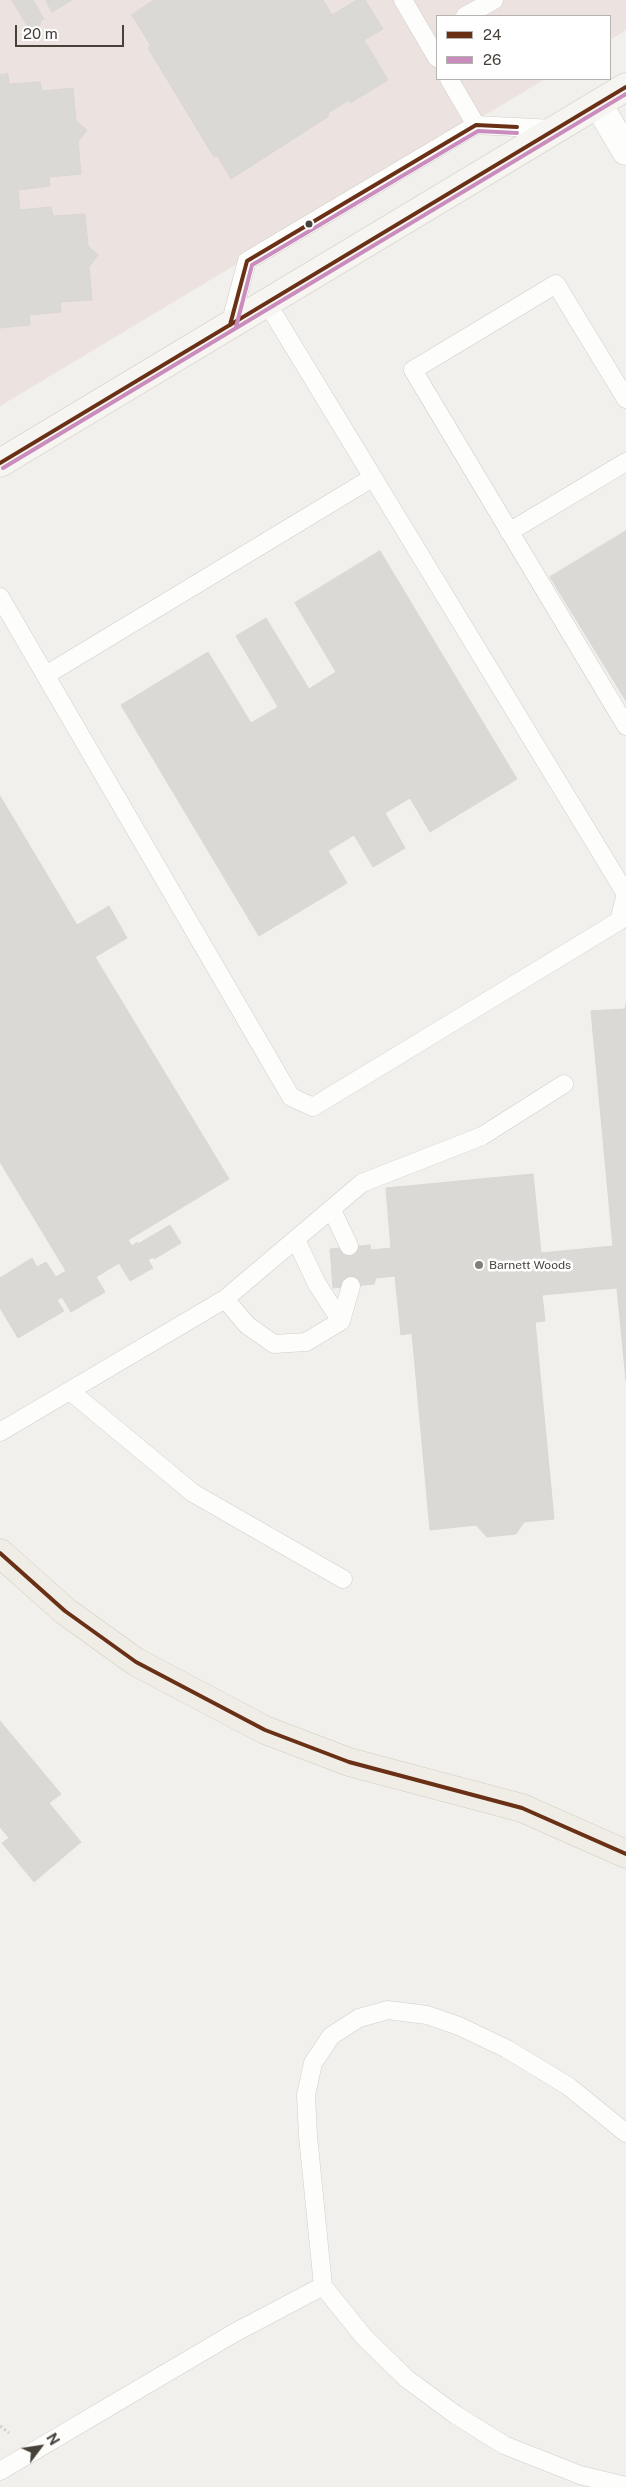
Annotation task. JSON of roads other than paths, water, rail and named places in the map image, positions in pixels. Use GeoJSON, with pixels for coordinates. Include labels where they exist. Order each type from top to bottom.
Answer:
{"type":"FeatureCollection","features":[{"type":"Feature","properties":{"kind":"main road"},"geometry":{"type":"LineString","coordinates":[[0,1553],[65,1611],[136,1662],[264,1730],[349,1762],[522,1808],[626,1854]]}},
{"type":"Feature","properties":{"kind":"street"},"geometry":{"type":"LineString","coordinates":[[0,463],[626,87]]}},
{"type":"Feature","properties":{"kind":"street"},"geometry":{"type":"LineString","coordinates":[[598,104],[626,151]]}},
{"type":"Feature","properties":{"kind":"lane"},"geometry":{"type":"LineString","coordinates":[[403,0],[432,35],[436,53]]}},
{"type":"Feature","properties":{"kind":"lane"},"geometry":{"type":"LineString","coordinates":[[467,15],[494,0]]}},
{"type":"Feature","properties":{"kind":"lane"},"geometry":{"type":"LineString","coordinates":[[450,80],[476,125]]}},
{"type":"Feature","properties":{"kind":"lane"},"geometry":{"type":"LineString","coordinates":[[230,325],[248,261],[476,125],[557,129]]}},
{"type":"Feature","properties":{"kind":"lane"},"geometry":{"type":"LineString","coordinates":[[626,399],[556,284],[414,370],[508,532],[626,726]]}},
{"type":"Feature","properties":{"kind":"lane"},"geometry":{"type":"LineString","coordinates":[[0,597],[291,1097],[313,1107],[619,921],[626,894],[267,303]]}},
{"type":"Feature","properties":{"kind":"lane"},"geometry":{"type":"LineString","coordinates":[[508,532],[626,462]]}},
{"type":"Feature","properties":{"kind":"lane"},"geometry":{"type":"LineString","coordinates":[[46,675],[372,478]]}},
{"type":"Feature","properties":{"kind":"lane"},"geometry":{"type":"LineString","coordinates":[[0,1432],[226,1299],[362,1183],[482,1136],[564,1084]]}},
{"type":"Feature","properties":{"kind":"lane"},"geometry":{"type":"LineString","coordinates":[[332,1210],[350,1246]]}},
{"type":"Feature","properties":{"kind":"lane"},"geometry":{"type":"LineString","coordinates":[[296,1240],[317,1284],[341,1321]]}},
{"type":"Feature","properties":{"kind":"lane"},"geometry":{"type":"LineString","coordinates":[[226,1299],[248,1325],[274,1344],[306,1342],[341,1321],[351,1286]]}},
{"type":"Feature","properties":{"kind":"lane"},"geometry":{"type":"LineString","coordinates":[[70,1391],[193,1494],[343,1578]]}},
{"type":"Feature","properties":{"kind":"lane"},"geometry":{"type":"LineString","coordinates":[[626,2133],[568,2086],[507,2049],[459,2026],[427,2015],[388,2010],[359,2018],[331,2036],[313,2063],[306,2094],[308,2136],[323,2286],[364,2337],[407,2379],[456,2415],[504,2445],[580,2475],[626,2486]]}},
{"type":"Feature","properties":{"kind":"lane"},"geometry":{"type":"LineString","coordinates":[[0,2470],[234,2333],[323,2286]]}},
{"type":"Feature","properties":{"kind":"place","name":"Barnett Woods"},"geometry":{"type":"Point","coordinates":[479,1265]}}]}
